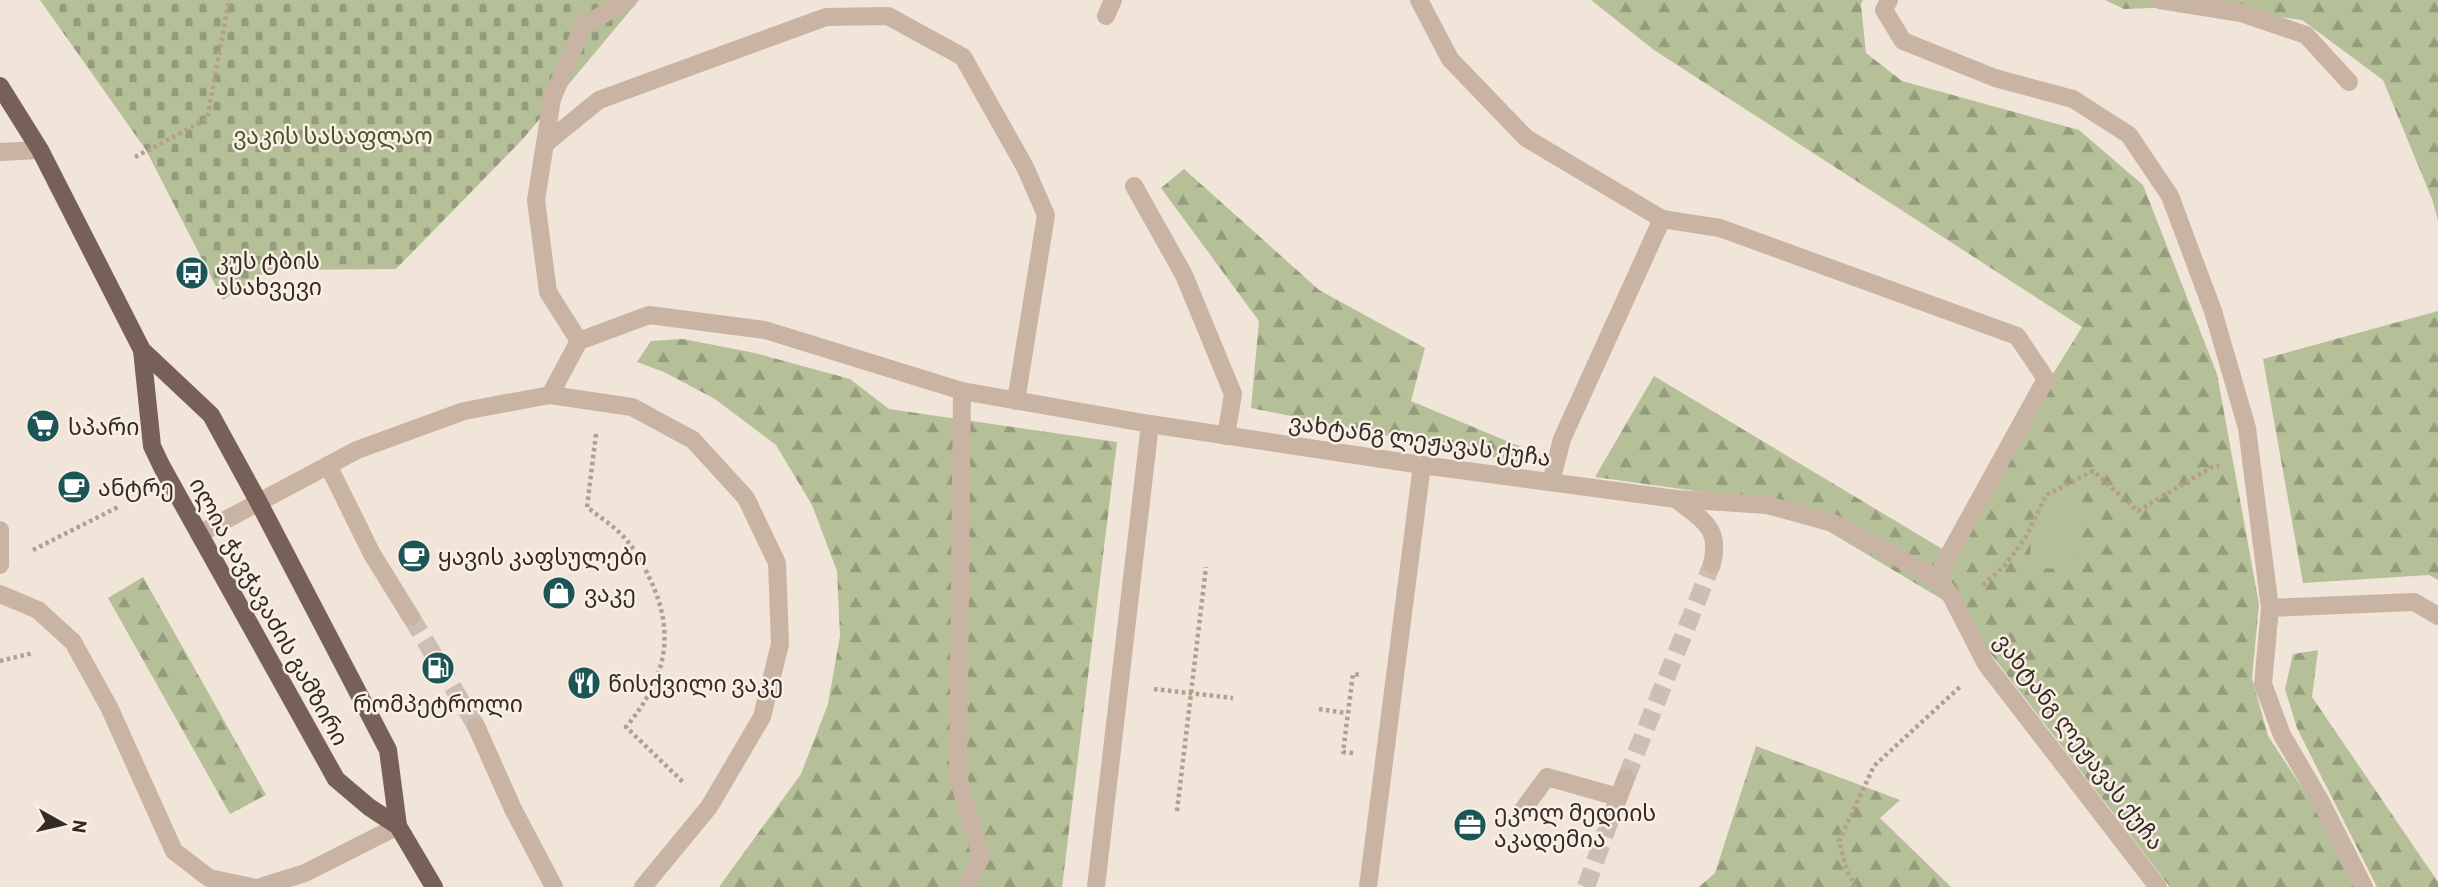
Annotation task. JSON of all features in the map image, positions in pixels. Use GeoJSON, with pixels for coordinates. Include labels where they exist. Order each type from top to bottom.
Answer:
{"type":"FeatureCollection","features":[{"type":"Feature","properties":{"kind":"main road","name":"ილია ჭავჭავაძის გამზირი"},"geometry":{"type":"LineString","coordinates":[[0,86],[40,150],[142,350],[211,415],[258,501],[388,750],[398,826],[434,887]]}},
{"type":"Feature","properties":{"kind":"main road","name":"ილია ჭავჭავაძის გამზირი"},"geometry":{"type":"LineString","coordinates":[[142,350],[152,446],[199,534],[336,779],[369,807],[398,826]]}},
{"type":"Feature","properties":{"kind":"street"},"geometry":{"type":"LineString","coordinates":[[550,395],[579,341],[548,292],[536,200],[552,99],[583,26],[628,0]]}},
{"type":"Feature","properties":{"kind":"street"},"geometry":{"type":"LineString","coordinates":[[1419,0],[1450,59],[1526,138],[1662,219],[1720,228],[2017,336],[2046,379],[1936,578]]}},
{"type":"Feature","properties":{"kind":"street"},"geometry":{"type":"LineString","coordinates":[[1889,0],[1884,10],[1903,41],[1995,78],[2073,99],[2129,135],[2170,196],[2213,311],[2247,428],[2270,608],[2263,684],[2282,735],[2321,802],[2364,887]]}},
{"type":"Feature","properties":{"kind":"street"},"geometry":{"type":"LineString","coordinates":[[2160,0],[2241,13],[2306,35],[2348,82]]}},
{"type":"Feature","properties":{"kind":"street"},"geometry":{"type":"LineString","coordinates":[[545,144],[599,100],[826,17],[888,16],[963,57],[1025,167],[1046,215],[1016,401]]}},
{"type":"Feature","properties":{"kind":"street"},"geometry":{"type":"LineString","coordinates":[[0,152],[40,150]]}},
{"type":"Feature","properties":{"kind":"street"},"geometry":{"type":"LineString","coordinates":[[1134,186],[1184,275],[1233,394],[1226,436]]}},
{"type":"Feature","properties":{"kind":"street"},"geometry":{"type":"LineString","coordinates":[[1551,482],[1562,439],[1662,219]]}},
{"type":"Feature","properties":{"kind":"street","name":"ვახტანგ ლეჟავას ქუჩა"},"geometry":{"type":"LineString","coordinates":[[579,341],[649,314],[739,326],[765,330],[962,391],[1016,401],[1150,425],[1422,465],[1676,499],[1767,505],[1833,523],[1936,578],[1959,607],[1986,664],[2158,887]]}},
{"type":"Feature","properties":{"kind":"street"},"geometry":{"type":"LineString","coordinates":[[962,391],[958,777],[981,857],[967,887]]}},
{"type":"Feature","properties":{"kind":"street"},"geometry":{"type":"LineString","coordinates":[[199,534],[357,450],[464,411],[550,395],[632,407],[693,440],[746,498],[777,564],[780,644],[762,717],[709,807],[643,887]]}},
{"type":"Feature","properties":{"kind":"street"},"geometry":{"type":"LineString","coordinates":[[1096,887],[1150,425]]}},
{"type":"Feature","properties":{"kind":"street"},"geometry":{"type":"LineString","coordinates":[[328,465],[373,554],[411,617]]}},
{"type":"Feature","properties":{"kind":"street"},"geometry":{"type":"LineString","coordinates":[[1367,887],[1422,465]]}},
{"type":"Feature","properties":{"kind":"street"},"geometry":{"type":"LineString","coordinates":[[1676,499],[1705,523],[1714,535],[1716,548],[1712,564]]}},
{"type":"Feature","properties":{"kind":"street"},"geometry":{"type":"LineString","coordinates":[[0,530],[0,565]]}},
{"type":"Feature","properties":{"kind":"street"},"geometry":{"type":"LineString","coordinates":[[0,594],[38,610],[73,642],[109,707],[174,851],[209,878],[252,887]]}},
{"type":"Feature","properties":{"kind":"street"},"geometry":{"type":"LineString","coordinates":[[2270,608],[2414,602],[2438,616]]}},
{"type":"Feature","properties":{"kind":"street"},"geometry":{"type":"LineString","coordinates":[[477,726],[513,809],[554,887]]}},
{"type":"Feature","properties":{"kind":"street"},"geometry":{"type":"LineString","coordinates":[[1522,811],[1547,777],[1618,797]]}},
{"type":"Feature","properties":{"kind":"street"},"geometry":{"type":"LineString","coordinates":[[1612,815],[1626,778]]}},
{"type":"Feature","properties":{"kind":"street"},"geometry":{"type":"LineString","coordinates":[[260,887],[305,873],[398,826]]}},
{"type":"Feature","properties":{"kind":"path"},"geometry":{"type":"LineString","coordinates":[[135,157],[207,119],[229,0]]}},
{"type":"Feature","properties":{"kind":"path"},"geometry":{"type":"LineString","coordinates":[[600,402],[587,507],[620,533],[638,555],[659,598],[666,635],[661,669],[644,705],[626,727],[709,807]]}},
{"type":"Feature","properties":{"kind":"path"},"geometry":{"type":"LineString","coordinates":[[1959,607],[2005,565],[2026,537],[2046,495],[2093,471],[2138,511],[2212,467],[2250,462]]}},
{"type":"Feature","properties":{"kind":"path"},"geometry":{"type":"LineString","coordinates":[[23,556],[120,506]]}},
{"type":"Feature","properties":{"kind":"path"},"geometry":{"type":"LineString","coordinates":[[1177,811],[1206,567]]}},
{"type":"Feature","properties":{"kind":"path"},"geometry":{"type":"LineString","coordinates":[[1856,887],[1847,871],[1839,841],[1874,766],[1986,664]]}},
{"type":"Feature","properties":{"kind":"path"},"geometry":{"type":"LineString","coordinates":[[1343,752],[1353,674]]}},
{"type":"Feature","properties":{"kind":"path"},"geometry":{"type":"LineString","coordinates":[[1147,688],[1233,698]]}},
{"type":"Feature","properties":{"kind":"path"},"geometry":{"type":"LineString","coordinates":[[1318,709],[1347,713]]}},
{"type":"Feature","properties":{"kind":"green space","name":"ვაკის სასაფლაო"},"geometry":{"type":"Polygon","coordinates":[[[40,0],[639,0],[522,140],[396,269],[268,270],[223,300],[146,150],[40,0]]]}},
{"type":"Feature","properties":{"kind":"green space"},"geometry":{"type":"Polygon","coordinates":[[[1591,0],[1863,0],[1861,4],[1866,53],[1902,81],[2079,130],[2143,185],[2217,374],[2259,604],[2252,678],[2268,736],[2311,801],[2354,887],[2170,887],[1955,607],[1781,503],[1595,477],[1654,376],[1944,550],[2082,327],[1654,50],[1591,0]]]}},
{"type":"Feature","properties":{"kind":"green space"},"geometry":{"type":"Polygon","coordinates":[[[2105,0],[2438,0],[2438,220],[2383,80],[2302,20],[2207,6],[2124,9],[2105,0]]]}},
{"type":"Feature","properties":{"kind":"green space"},"geometry":{"type":"Polygon","coordinates":[[[1184,169],[1319,290],[1425,348],[1411,401],[1521,447],[1517,462],[1251,408],[1259,321],[1161,188],[1184,169]]]}},
{"type":"Feature","properties":{"kind":"green space"},"geometry":{"type":"Polygon","coordinates":[[[2438,311],[2438,580],[2429,575],[2303,583],[2263,359],[2438,311]]]}},
{"type":"Feature","properties":{"kind":"green space"},"geometry":{"type":"Polygon","coordinates":[[[683,339],[755,353],[850,379],[889,409],[1117,442],[1062,887],[719,887],[801,774],[828,704],[840,636],[837,571],[812,505],[776,445],[715,399],[664,372],[637,362],[651,341],[683,339]]]}},
{"type":"Feature","properties":{"kind":"green space"},"geometry":{"type":"Polygon","coordinates":[[[2037,481],[2080,485],[2072,570],[2029,567],[2037,481]]]}},
{"type":"Feature","properties":{"kind":"green space"},"geometry":{"type":"Polygon","coordinates":[[[143,577],[266,795],[230,814],[108,598],[143,577]]]}},
{"type":"Feature","properties":{"kind":"green space"},"geometry":{"type":"Polygon","coordinates":[[[2318,650],[2312,697],[2438,882],[2438,887],[2377,887],[2297,728],[2285,689],[2293,654],[2318,650]]]}},
{"type":"Feature","properties":{"kind":"green space"},"geometry":{"type":"Polygon","coordinates":[[[1756,746],[1900,800],[1880,818],[1951,887],[1699,887],[1715,873],[1756,746]]]}},
{"type":"Feature","properties":{"kind":"tunnel"},"geometry":{"type":"LineString","coordinates":[[1626,778],[1712,564]]}},
{"type":"Feature","properties":{"kind":"tunnel"},"geometry":{"type":"LineString","coordinates":[[411,617],[476,726]]}},
{"type":"Feature","properties":{"kind":"tunnel"},"geometry":{"type":"LineString","coordinates":[[1586,887],[1612,815]]}},
{"type":"Feature","properties":{"kind":"place","name":"კუს ტბის ასახვევი"},"geometry":{"type":"Point","coordinates":[192,273]}},
{"type":"Feature","properties":{"kind":"place","name":"სპარი"},"geometry":{"type":"Point","coordinates":[43,426]}},
{"type":"Feature","properties":{"kind":"place","name":"ანტრე"},"geometry":{"type":"Point","coordinates":[74,487]}},
{"type":"Feature","properties":{"kind":"place","name":"ყავის კაფსულები"},"geometry":{"type":"Point","coordinates":[414,556]}},
{"type":"Feature","properties":{"kind":"place","name":"ვაკე"},"geometry":{"type":"Point","coordinates":[559,593]}},
{"type":"Feature","properties":{"kind":"place","name":"რომპეტროლი"},"geometry":{"type":"Point","coordinates":[438,668]}},
{"type":"Feature","properties":{"kind":"place","name":"წისქვილი ვაკე"},"geometry":{"type":"Point","coordinates":[584,683]}},
{"type":"Feature","properties":{"kind":"place","name":"ეკოლ მედიის აკადემია"},"geometry":{"type":"Point","coordinates":[1470,825]}}]}
